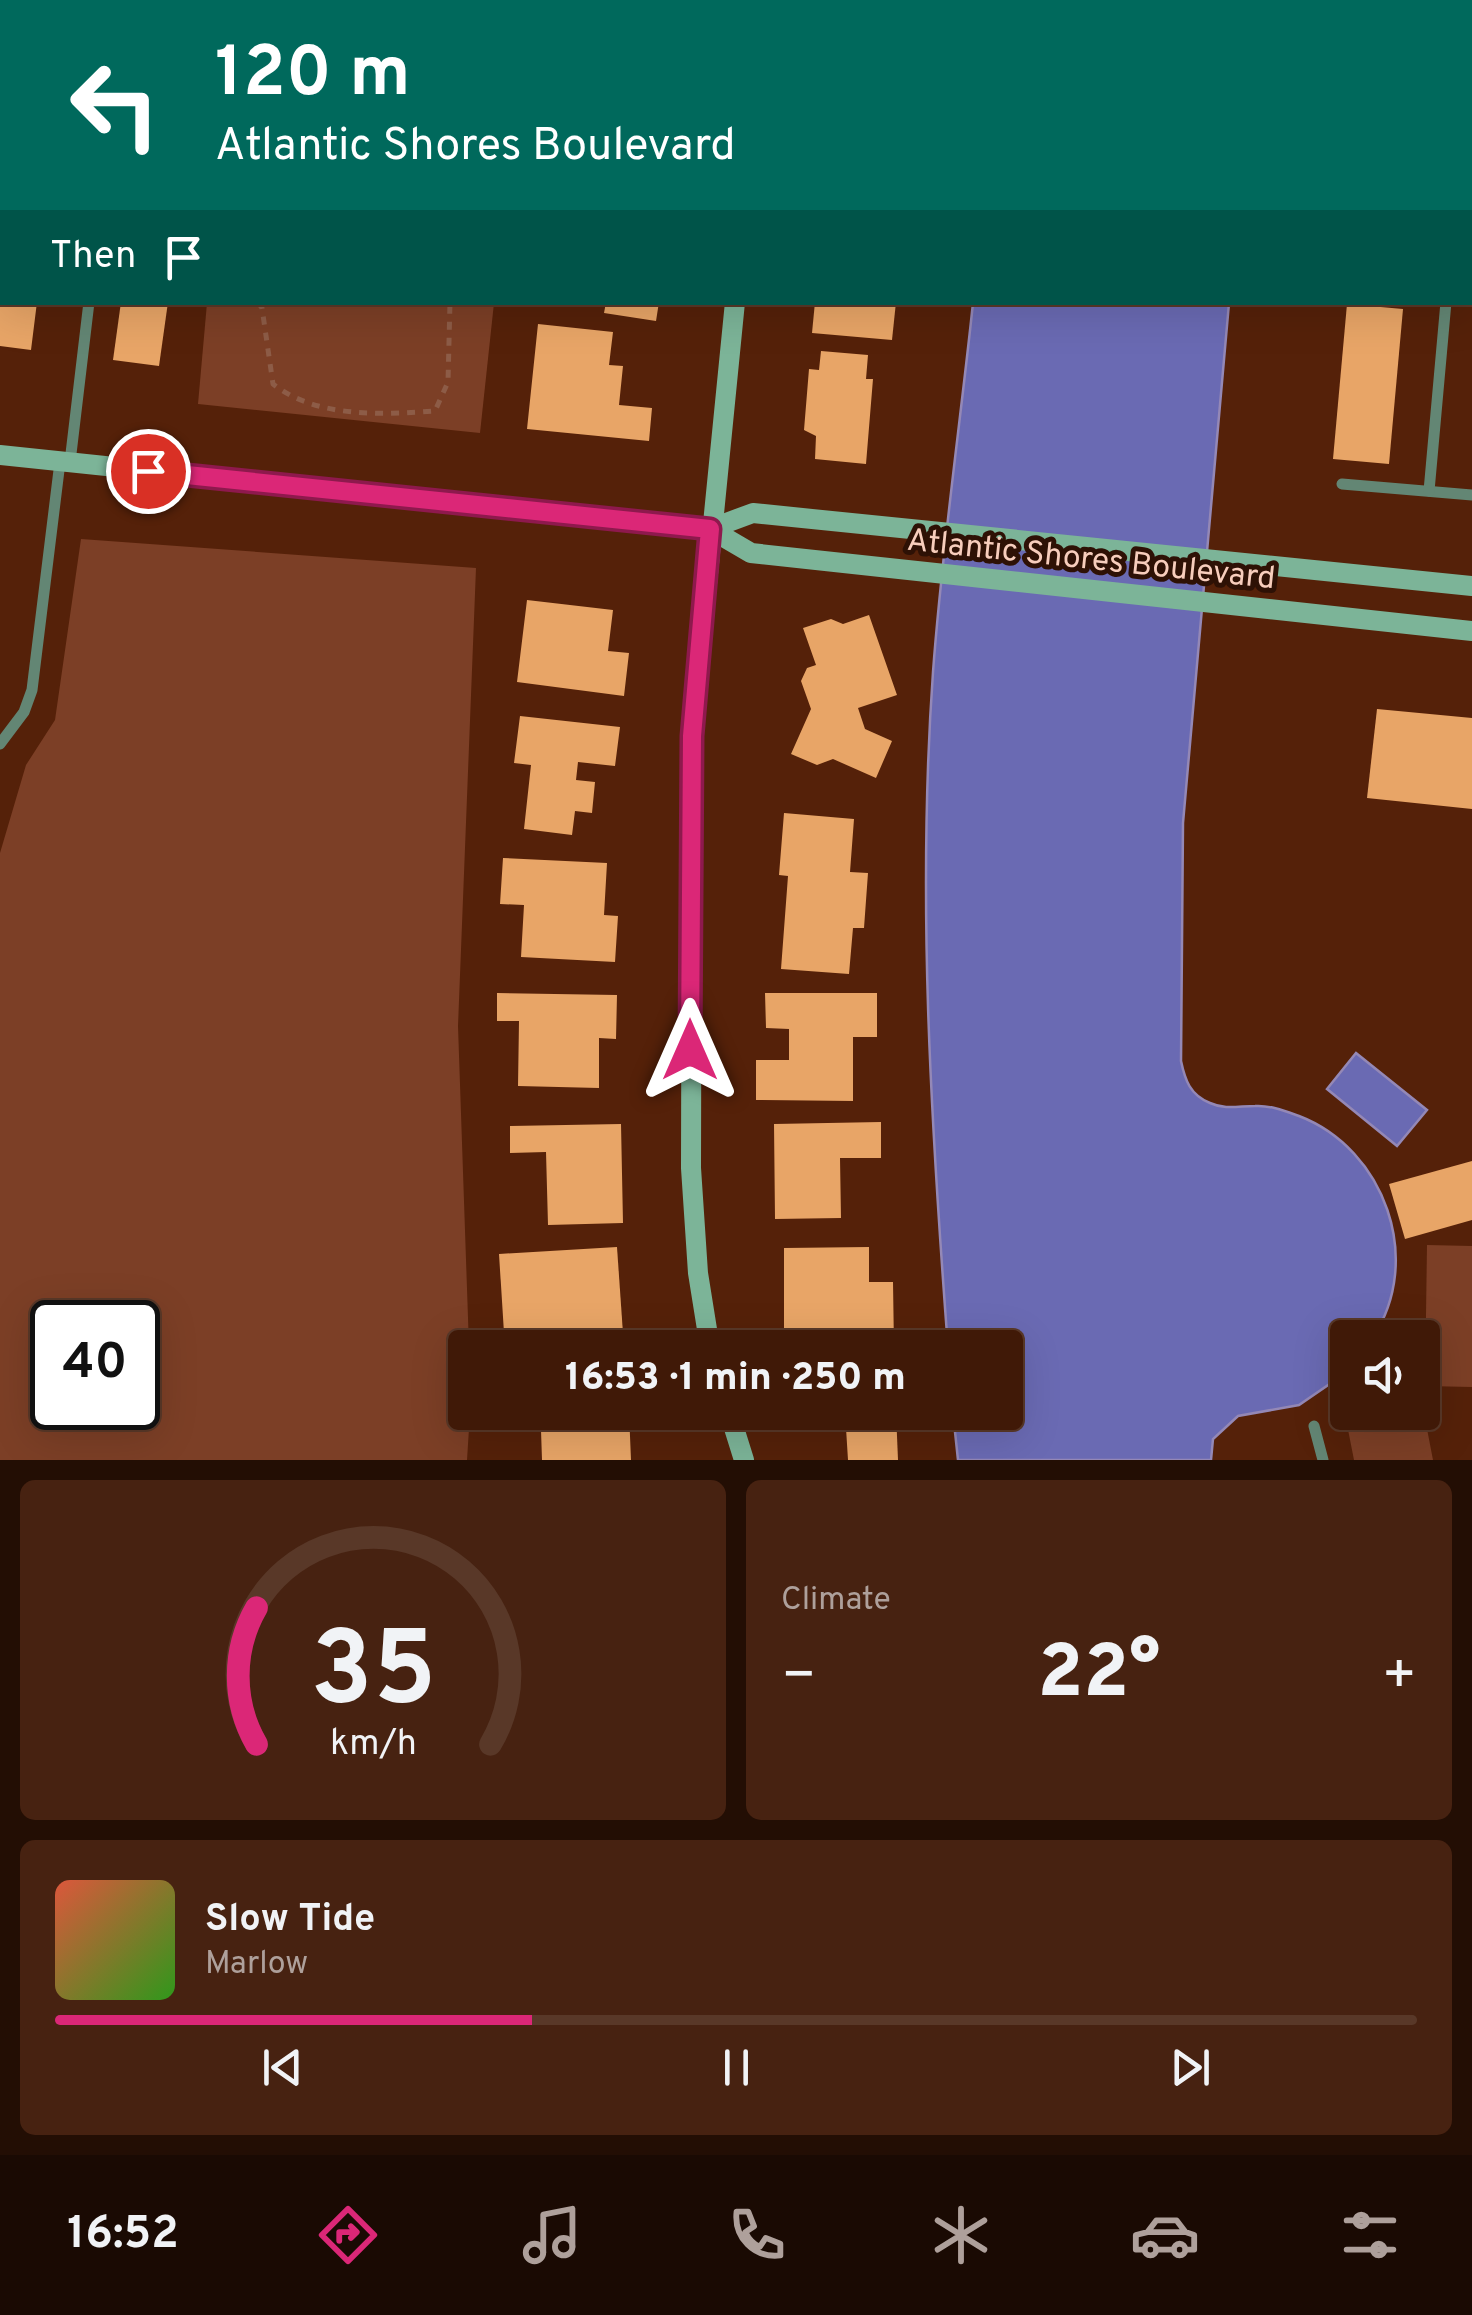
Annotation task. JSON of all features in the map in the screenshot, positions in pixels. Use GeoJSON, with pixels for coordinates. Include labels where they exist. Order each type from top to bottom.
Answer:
{"type":"FeatureCollection","features":[{"type":"Feature","properties":{"kind":"street"},"geometry":{"type":"LineString","coordinates":[[707,1330],[698,1273],[691,1168],[692,736],[735,305]]}},
{"type":"Feature","properties":{"kind":"street","name":"Atlantic Shores Boulevard"},"geometry":{"type":"LineString","coordinates":[[0,456],[710,529],[751,554],[1472,631]]}},
{"type":"Feature","properties":{"kind":"street","name":"Atlantic Shores Boulevard"},"geometry":{"type":"LineString","coordinates":[[710,529],[753,513],[1472,586]]}},
{"type":"Feature","properties":{"kind":"street"},"geometry":{"type":"LineString","coordinates":[[735,1430],[744,1460]]}},
{"type":"Feature","properties":{"kind":"lane"},"geometry":{"type":"LineString","coordinates":[[0,744],[24,712],[32,690],[89,305]]}},
{"type":"Feature","properties":{"kind":"lane"},"geometry":{"type":"LineString","coordinates":[[1429,491],[1446,305]]}},
{"type":"Feature","properties":{"kind":"lane"},"geometry":{"type":"LineString","coordinates":[[1342,484],[1472,496]]}},
{"type":"Feature","properties":{"kind":"lane"},"geometry":{"type":"LineString","coordinates":[[1314,1426],[1322,1460]]}},
{"type":"Feature","properties":{"kind":"path"},"geometry":{"type":"LineString","coordinates":[[260,305],[273,384],[296,402],[398,414],[435,410],[448,382],[450,305]]}},
{"type":"Feature","properties":{"kind":"shaded area"},"geometry":{"type":"Polygon","coordinates":[[[207,305],[494,305],[480,433],[198,404],[207,305]]]}},
{"type":"Feature","properties":{"kind":"shaded area"},"geometry":{"type":"Polygon","coordinates":[[[973,305],[1229,305],[1183,823],[1181,1061],[1190,1086],[1203,1100],[1221,1106],[1266,1106],[1294,1114],[1329,1132],[1354,1154],[1374,1180],[1387,1210],[1395,1242],[1395,1275],[1382,1320],[1330,1320],[1330,1384],[1299,1405],[1238,1416],[1213,1439],[1211,1460],[958,1460],[955,1430],[1023,1430],[1023,1330],[947,1330],[926,925],[933,672],[973,305]]]}},
{"type":"Feature","properties":{"kind":"shaded area"},"geometry":{"type":"Polygon","coordinates":[[[81,539],[476,568],[458,1026],[468,1330],[448,1330],[448,1430],[469,1430],[467,1460],[0,1460],[0,853],[26,765],[55,720],[81,539]]]}},
{"type":"Feature","properties":{"kind":"shaded area"},"geometry":{"type":"Polygon","coordinates":[[[1356,1053],[1427,1110],[1397,1146],[1327,1089],[1356,1053]]]}},
{"type":"Feature","properties":{"kind":"shaded area"},"geometry":{"type":"Polygon","coordinates":[[[1427,1245],[1472,1246],[1472,1387],[1440,1386],[1440,1320],[1426,1320],[1427,1245]]]}},
{"type":"Feature","properties":{"kind":"shaded area"},"geometry":{"type":"Polygon","coordinates":[[[1348,1430],[1427,1430],[1433,1460],[1354,1460],[1348,1430]]]}},
{"type":"Feature","properties":{"kind":"building"},"geometry":{"type":"Polygon","coordinates":[[[0,305],[37,305],[31,350],[0,346],[0,305]]]}},
{"type":"Feature","properties":{"kind":"building"},"geometry":{"type":"Polygon","coordinates":[[[121,305],[168,305],[159,366],[113,360],[121,305]]]}},
{"type":"Feature","properties":{"kind":"building"},"geometry":{"type":"Polygon","coordinates":[[[605,305],[659,305],[656,321],[604,313],[605,305]]]}},
{"type":"Feature","properties":{"kind":"building"},"geometry":{"type":"Polygon","coordinates":[[[815,305],[896,305],[892,340],[812,333],[815,305]]]}},
{"type":"Feature","properties":{"kind":"building"},"geometry":{"type":"Polygon","coordinates":[[[1347,305],[1403,309],[1389,464],[1333,459],[1347,305]]]}},
{"type":"Feature","properties":{"kind":"building"},"geometry":{"type":"Polygon","coordinates":[[[538,324],[613,332],[609,365],[623,366],[619,405],[652,408],[649,441],[527,429],[538,324]]]}},
{"type":"Feature","properties":{"kind":"building"},"geometry":{"type":"Polygon","coordinates":[[[821,351],[868,355],[866,379],[873,379],[866,464],[815,459],[816,436],[804,430],[809,369],[819,370],[821,351]]]}},
{"type":"Feature","properties":{"kind":"building"},"geometry":{"type":"Polygon","coordinates":[[[527,600],[613,610],[608,651],[629,653],[624,696],[517,682],[527,600]]]}},
{"type":"Feature","properties":{"kind":"building"},"geometry":{"type":"Polygon","coordinates":[[[869,615],[897,695],[858,708],[865,729],[892,741],[876,778],[833,759],[817,765],[791,754],[811,709],[801,681],[807,668],[816,665],[803,628],[831,619],[843,624],[869,615]]]}},
{"type":"Feature","properties":{"kind":"building"},"geometry":{"type":"Polygon","coordinates":[[[1377,709],[1472,718],[1472,809],[1367,798],[1377,709]]]}},
{"type":"Feature","properties":{"kind":"building"},"geometry":{"type":"Polygon","coordinates":[[[520,716],[620,727],[615,766],[578,762],[576,780],[595,782],[592,813],[575,811],[572,835],[524,829],[531,765],[514,763],[520,716]]]}},
{"type":"Feature","properties":{"kind":"building"},"geometry":{"type":"Polygon","coordinates":[[[784,813],[854,819],[850,872],[868,873],[864,928],[853,928],[849,974],[781,969],[788,876],[779,875],[784,813]]]}},
{"type":"Feature","properties":{"kind":"building"},"geometry":{"type":"Polygon","coordinates":[[[503,858],[607,863],[604,915],[618,916],[615,962],[521,957],[524,905],[500,904],[503,858]]]}},
{"type":"Feature","properties":{"kind":"building"},"geometry":{"type":"Polygon","coordinates":[[[497,993],[617,995],[616,1039],[599,1038],[599,1088],[518,1086],[519,1021],[497,1021],[497,993]]]}},
{"type":"Feature","properties":{"kind":"building"},"geometry":{"type":"Polygon","coordinates":[[[765,993],[877,993],[877,1037],[853,1037],[853,1101],[756,1100],[756,1060],[789,1060],[789,1029],[766,1028],[765,993]]]}},
{"type":"Feature","properties":{"kind":"building"},"geometry":{"type":"Polygon","coordinates":[[[881,1122],[881,1158],[840,1158],[841,1218],[775,1219],[774,1124],[881,1122]]]}},
{"type":"Feature","properties":{"kind":"building"},"geometry":{"type":"Polygon","coordinates":[[[621,1124],[623,1223],[548,1225],[546,1152],[510,1153],[510,1126],[621,1124]]]}},
{"type":"Feature","properties":{"kind":"building"},"geometry":{"type":"Polygon","coordinates":[[[1472,1161],[1472,1220],[1405,1239],[1389,1184],[1472,1161]]]}},
{"type":"Feature","properties":{"kind":"building"},"geometry":{"type":"Polygon","coordinates":[[[617,1247],[623,1330],[504,1330],[499,1254],[617,1247]]]}},
{"type":"Feature","properties":{"kind":"building"},"geometry":{"type":"Polygon","coordinates":[[[869,1247],[869,1282],[893,1282],[894,1330],[784,1330],[784,1248],[869,1247]]]}},
{"type":"Feature","properties":{"kind":"building"},"geometry":{"type":"Polygon","coordinates":[[[541,1430],[630,1430],[631,1460],[542,1460],[541,1430]]]}},
{"type":"Feature","properties":{"kind":"building"},"geometry":{"type":"Polygon","coordinates":[[[846,1430],[897,1430],[898,1460],[848,1460],[846,1430]]]}},
{"type":"Feature","properties":{"kind":"route"},"geometry":{"type":"LineString","coordinates":[[148,471],[710,529],[692,736],[690,1050]]}}]}
